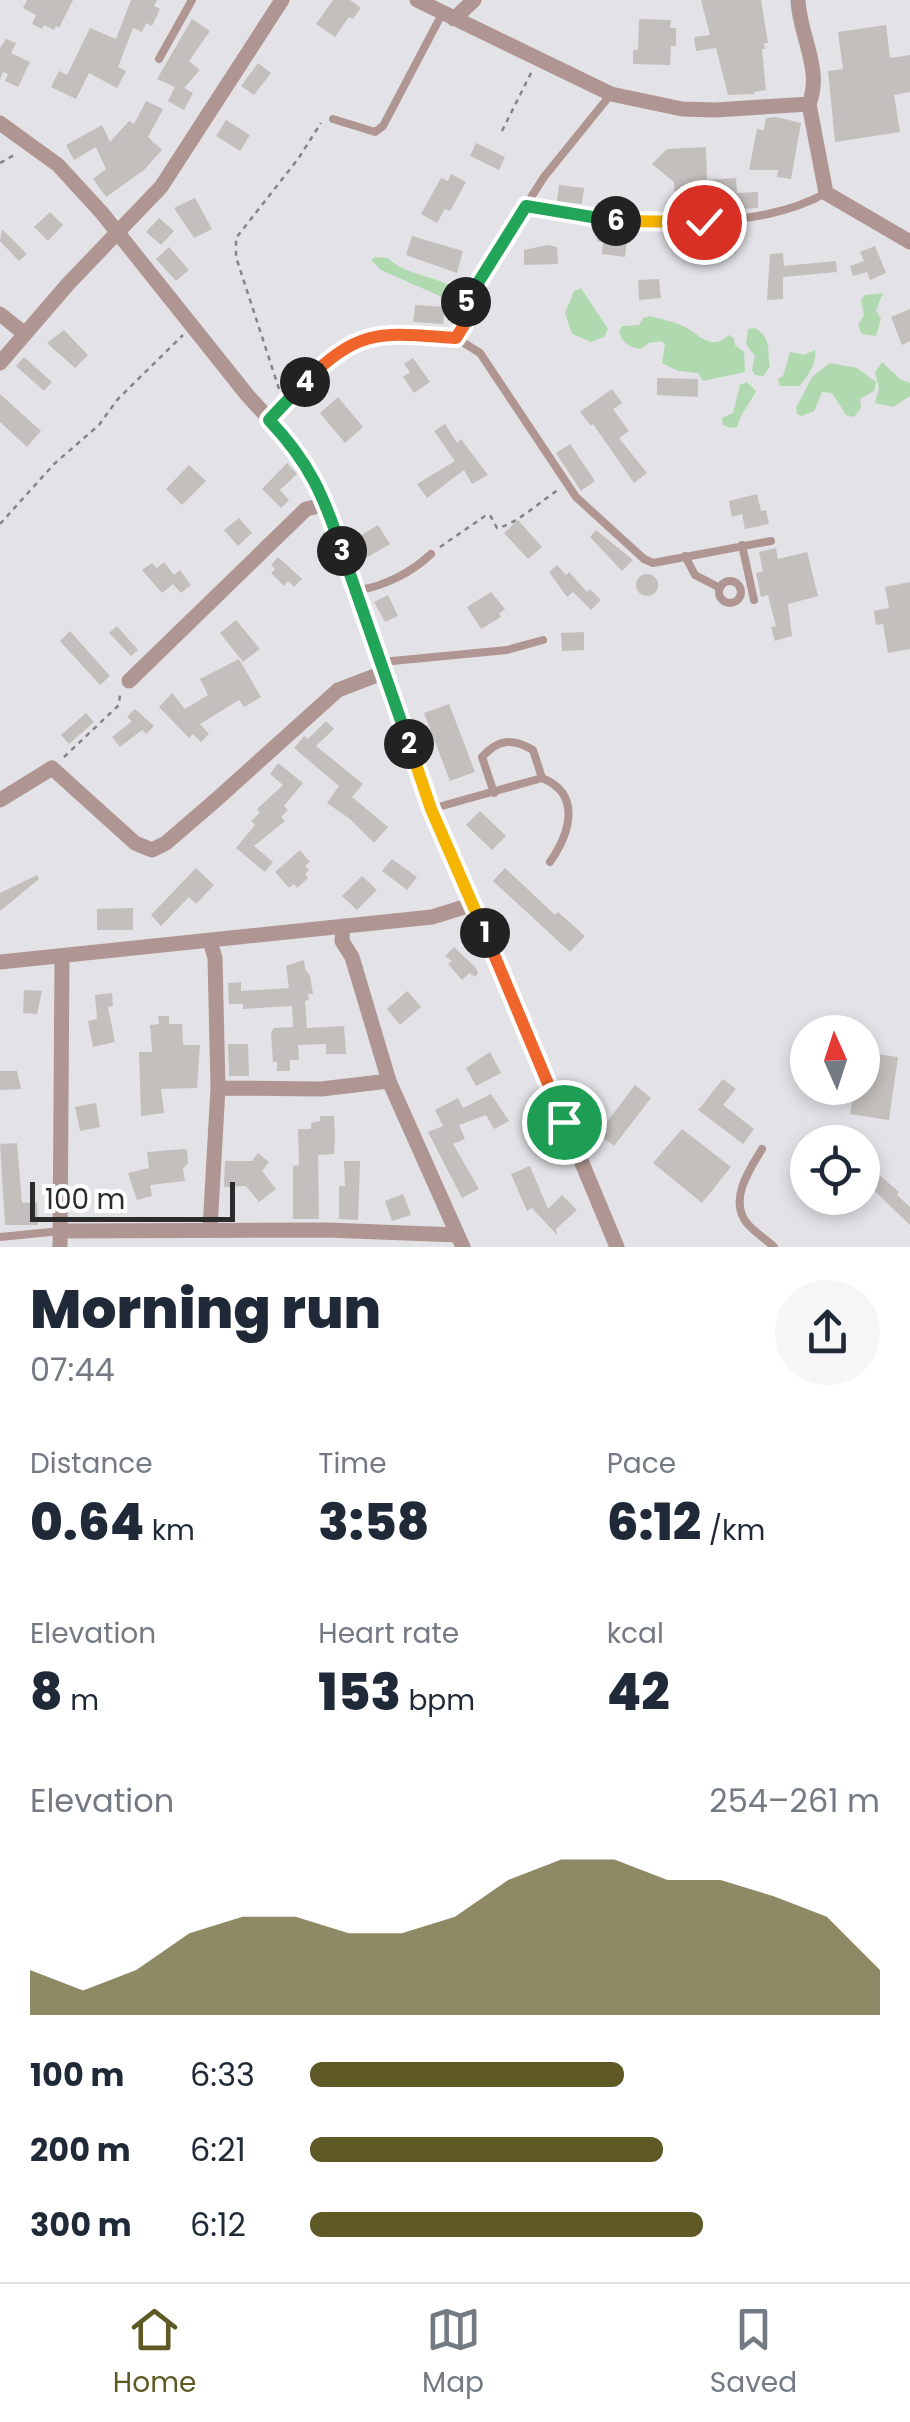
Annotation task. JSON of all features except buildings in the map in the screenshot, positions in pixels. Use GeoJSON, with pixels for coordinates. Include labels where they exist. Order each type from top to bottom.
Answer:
{"type":"FeatureCollection","features":[{"type":"Feature","properties":{"kind":"street"},"geometry":{"type":"LineString","coordinates":[[0,362],[161,187],[282,0]]}},
{"type":"Feature","properties":{"kind":"street"},"geometry":{"type":"LineString","coordinates":[[416,0],[611,94],[682,109],[808,104]]}},
{"type":"Feature","properties":{"kind":"street"},"geometry":{"type":"LineString","coordinates":[[449,16],[474,0]]}},
{"type":"Feature","properties":{"kind":"street"},"geometry":{"type":"LineString","coordinates":[[798,0],[813,70],[813,93],[808,104],[826,194],[910,242]]}},
{"type":"Feature","properties":{"kind":"street"},"geometry":{"type":"LineString","coordinates":[[0,123],[58,165],[297,449],[327,504],[431,809],[617,1247]]}},
{"type":"Feature","properties":{"kind":"street"},"geometry":{"type":"LineString","coordinates":[[0,314],[25,334]]}},
{"type":"Feature","properties":{"kind":"street"},"geometry":{"type":"LineString","coordinates":[[269,420],[308,379],[345,348],[364,338],[456,338]]}},
{"type":"Feature","properties":{"kind":"street"},"geometry":{"type":"LineString","coordinates":[[129,681],[306,509],[327,504]]}},
{"type":"Feature","properties":{"kind":"street"},"geometry":{"type":"LineString","coordinates":[[0,800],[52,768],[135,844],[152,850],[166,843],[216,800],[338,690],[384,667]]}},
{"type":"Feature","properties":{"kind":"street"},"geometry":{"type":"LineString","coordinates":[[0,962],[432,916],[474,904]]}},
{"type":"Feature","properties":{"kind":"street"},"geometry":{"type":"LineString","coordinates":[[62,956],[61,1239],[210,1229],[460,1241],[389,1081],[352,958],[342,941],[343,926]]}},
{"type":"Feature","properties":{"kind":"street"},"geometry":{"type":"LineString","coordinates":[[210,941],[215,958],[218,1088],[210,1229]]}},
{"type":"Feature","properties":{"kind":"street"},"geometry":{"type":"LineString","coordinates":[[218,1088],[321,1088],[389,1081]]}},
{"type":"Feature","properties":{"kind":"lane"},"geometry":{"type":"LineString","coordinates":[[159,58],[192,0]]}},
{"type":"Feature","properties":{"kind":"lane"},"geometry":{"type":"LineString","coordinates":[[333,119],[375,132],[383,126],[449,16]]}},
{"type":"Feature","properties":{"kind":"lane"},"geometry":{"type":"LineString","coordinates":[[611,94],[544,177],[469,294],[464,325],[456,338],[480,353],[566,485],[644,559],[653,562],[772,541]]}},
{"type":"Feature","properties":{"kind":"lane"},"geometry":{"type":"LineString","coordinates":[[704,222],[800,207],[826,194]]}},
{"type":"Feature","properties":{"kind":"lane"},"geometry":{"type":"LineString","coordinates":[[526,206],[577,216]]}},
{"type":"Feature","properties":{"kind":"lane"},"geometry":{"type":"LineString","coordinates":[[742,545],[749,594]]}},
{"type":"Feature","properties":{"kind":"lane"},"geometry":{"type":"LineString","coordinates":[[354,591],[394,579],[431,554]]}},
{"type":"Feature","properties":{"kind":"lane"},"geometry":{"type":"LineString","coordinates":[[685,556],[695,575],[720,588]]}},
{"type":"Feature","properties":{"kind":"lane"},"geometry":{"type":"LineString","coordinates":[[720,588],[726,582],[734,582],[749,594]]}},
{"type":"Feature","properties":{"kind":"lane"},"geometry":{"type":"LineString","coordinates":[[720,588],[721,599],[729,604],[749,594]]}},
{"type":"Feature","properties":{"kind":"lane"},"geometry":{"type":"LineString","coordinates":[[384,667],[507,650],[543,640]]}},
{"type":"Feature","properties":{"kind":"lane"},"geometry":{"type":"LineString","coordinates":[[494,793],[482,757],[505,740],[520,742],[533,750],[542,778]]}},
{"type":"Feature","properties":{"kind":"lane"},"geometry":{"type":"LineString","coordinates":[[431,809],[542,778],[558,784],[565,792],[568,808],[564,842],[550,862]]}},
{"type":"Feature","properties":{"kind":"lane"},"geometry":{"type":"LineString","coordinates":[[762,1149],[745,1178],[740,1204],[744,1221],[774,1247]]}},
{"type":"Feature","properties":{"kind":"lane"},"geometry":{"type":"LineString","coordinates":[[0,1236],[61,1239]]}},
{"type":"Feature","properties":{"kind":"path"},"geometry":{"type":"LineString","coordinates":[[502,131],[538,61]]}},
{"type":"Feature","properties":{"kind":"path"},"geometry":{"type":"LineString","coordinates":[[288,403],[278,389],[236,256],[236,238],[298,159],[318,125],[333,119]]}},
{"type":"Feature","properties":{"kind":"path"},"geometry":{"type":"LineString","coordinates":[[0,163],[28,142]]}},
{"type":"Feature","properties":{"kind":"path"},"geometry":{"type":"LineString","coordinates":[[577,216],[632,224],[704,222]]}},
{"type":"Feature","properties":{"kind":"path"},"geometry":{"type":"LineString","coordinates":[[0,524],[191,324]]}},
{"type":"Feature","properties":{"kind":"path"},"geometry":{"type":"LineString","coordinates":[[431,554],[481,517],[490,515],[497,528],[504,527],[566,485]]}},
{"type":"Feature","properties":{"kind":"path"},"geometry":{"type":"LineString","coordinates":[[52,768],[119,705],[121,692],[129,681]]}},
{"type":"Feature","properties":{"kind":"green space"},"geometry":{"type":"Polygon","coordinates":[[[388,258],[401,268],[449,285],[449,292],[442,297],[381,270],[371,260],[388,258]]]}},
{"type":"Feature","properties":{"kind":"green space"},"geometry":{"type":"Polygon","coordinates":[[[581,288],[608,329],[604,337],[591,342],[572,334],[565,313],[574,291],[581,288]]]}},
{"type":"Feature","properties":{"kind":"green space"},"geometry":{"type":"Polygon","coordinates":[[[883,293],[876,310],[881,319],[876,336],[862,334],[858,325],[864,315],[861,300],[865,295],[883,293]]]}},
{"type":"Feature","properties":{"kind":"green space"},"geometry":{"type":"Polygon","coordinates":[[[650,316],[680,325],[710,342],[729,335],[744,352],[745,372],[703,381],[698,373],[678,371],[662,363],[665,344],[661,341],[641,349],[627,344],[619,332],[622,326],[639,325],[650,316]]]}},
{"type":"Feature","properties":{"kind":"green space"},"geometry":{"type":"Polygon","coordinates":[[[755,328],[768,345],[770,367],[763,376],[752,370],[755,356],[746,344],[748,329],[755,328]]]}},
{"type":"Feature","properties":{"kind":"green space"},"geometry":{"type":"Polygon","coordinates":[[[815,350],[813,365],[802,383],[780,386],[778,379],[783,376],[790,352],[804,355],[815,350]]]}},
{"type":"Feature","properties":{"kind":"green space"},"geometry":{"type":"Polygon","coordinates":[[[882,362],[910,383],[910,396],[893,407],[875,403],[879,388],[875,373],[882,362]]]}},
{"type":"Feature","properties":{"kind":"green space"},"geometry":{"type":"Polygon","coordinates":[[[830,363],[857,368],[876,382],[874,391],[860,399],[861,408],[854,417],[846,415],[832,393],[822,392],[814,411],[797,414],[796,408],[812,377],[830,363]]]}},
{"type":"Feature","properties":{"kind":"green space"},"geometry":{"type":"Polygon","coordinates":[[[747,382],[756,391],[737,427],[723,425],[722,418],[733,413],[740,385],[747,382]]]}},
{"type":"Feature","properties":{"kind":"route"},"geometry":{"type":"LineString","coordinates":[[564,1122],[431,809],[327,504],[297,449],[269,420],[308,379],[345,348],[364,338],[456,338],[464,325],[469,294],[526,206],[632,224],[704,222]]}}]}
